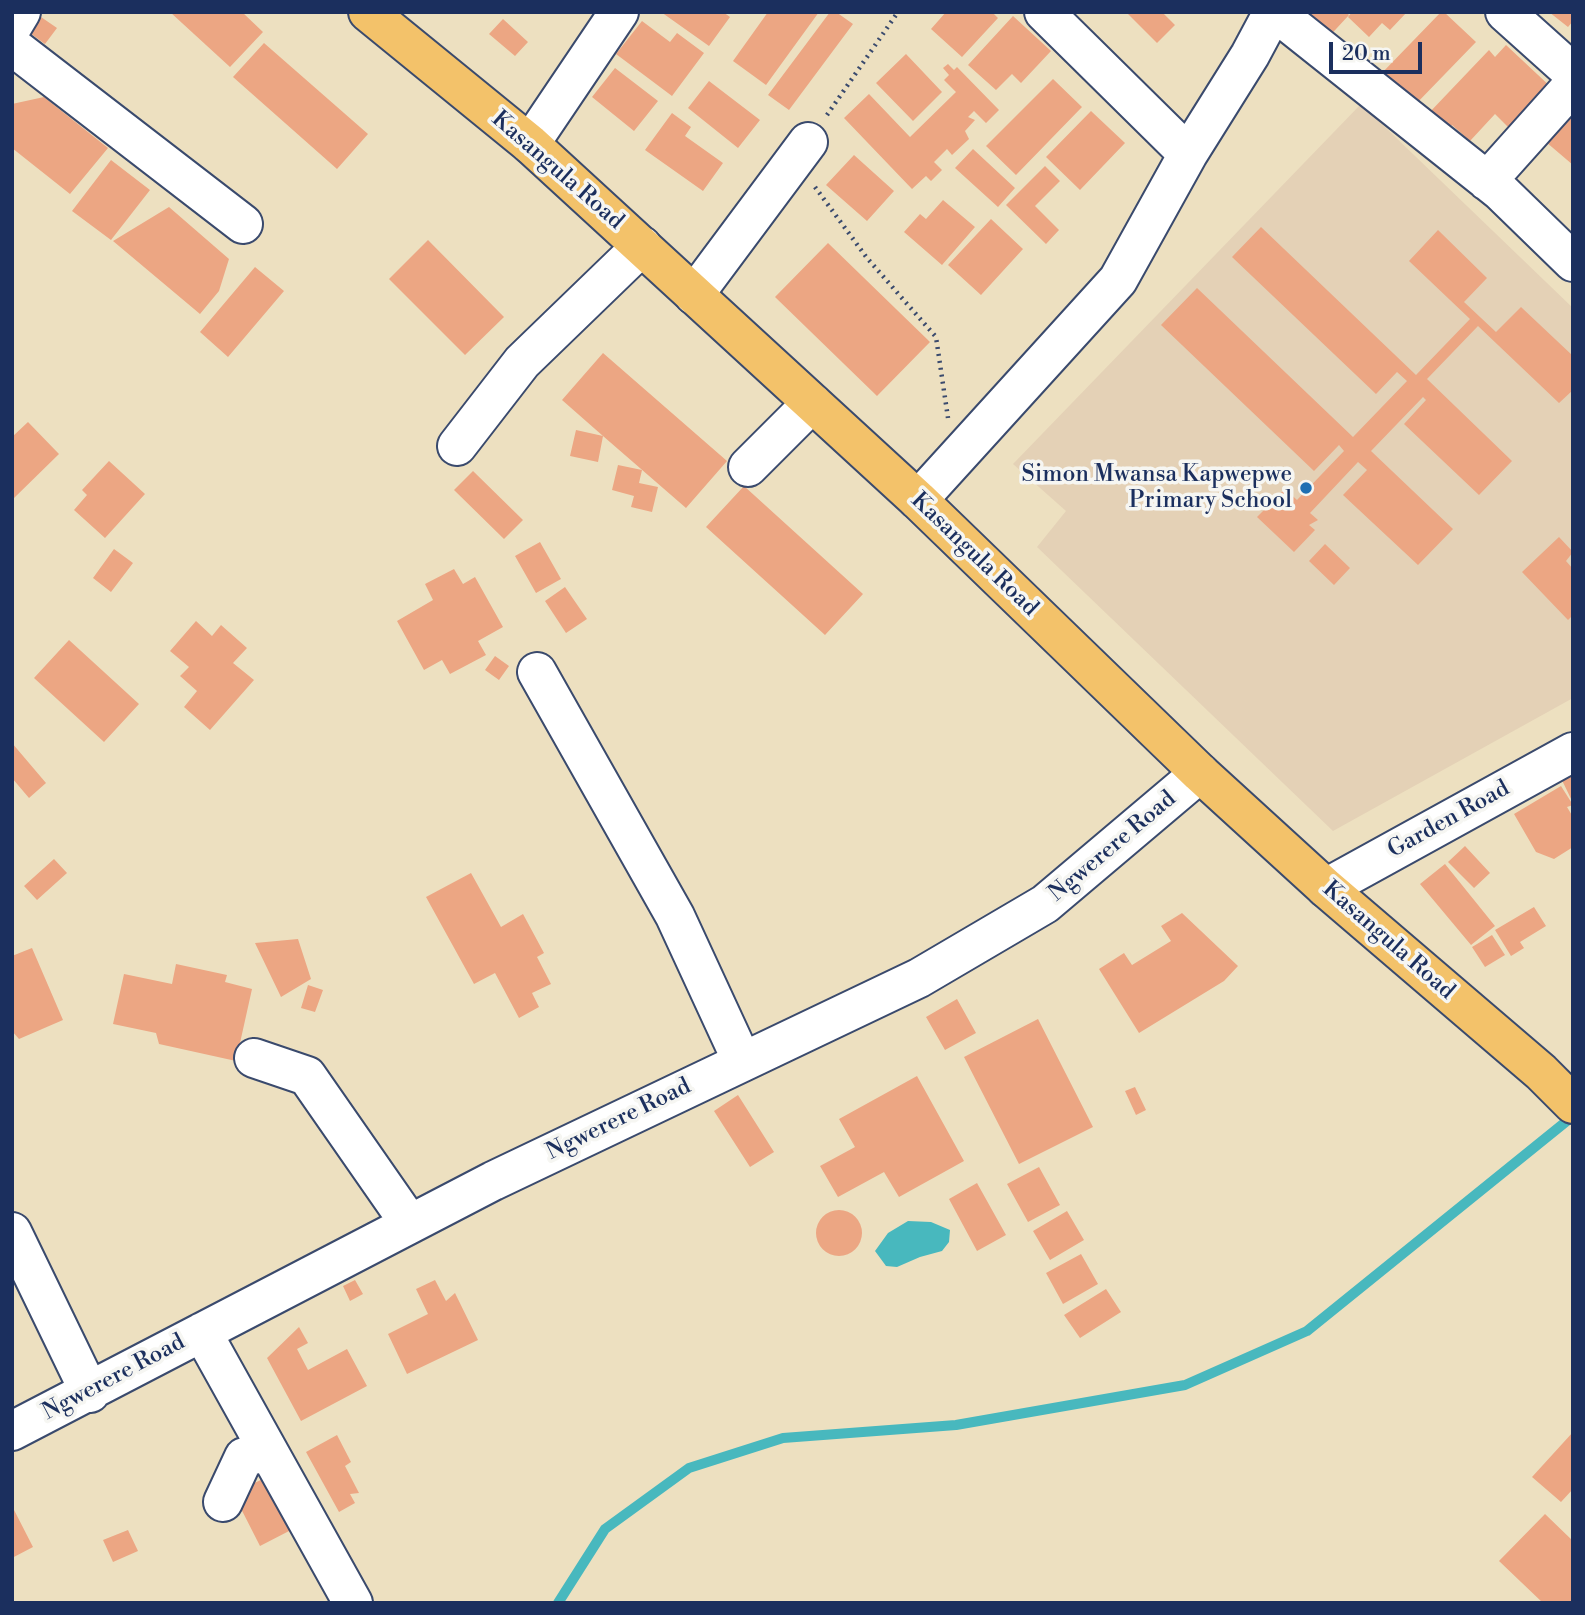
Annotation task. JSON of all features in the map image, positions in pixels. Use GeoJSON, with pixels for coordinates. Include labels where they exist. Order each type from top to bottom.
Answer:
{"type":"FeatureCollection","features":[{"type":"Feature","properties":{"kind":"main road","name":"Kasangula Road"},"geometry":{"type":"LineString","coordinates":[[368,12],[530,144],[918,500],[1200,773],[1326,888],[1541,1072],[1573,1104]]}},
{"type":"Feature","properties":{"kind":"street"},"geometry":{"type":"LineString","coordinates":[[12,27],[21,12]]}},
{"type":"Feature","properties":{"kind":"street"},"geometry":{"type":"LineString","coordinates":[[530,144],[618,12]]}},
{"type":"Feature","properties":{"kind":"street"},"geometry":{"type":"LineString","coordinates":[[1044,12],[1188,154]]}},
{"type":"Feature","properties":{"kind":"street"},"geometry":{"type":"LineString","coordinates":[[918,500],[1118,280],[1188,154],[1274,12],[1487,181],[1573,262]]}},
{"type":"Feature","properties":{"kind":"street"},"geometry":{"type":"LineString","coordinates":[[1505,12],[1573,73]]}},
{"type":"Feature","properties":{"kind":"street"},"geometry":{"type":"LineString","coordinates":[[12,46],[243,224]]}},
{"type":"Feature","properties":{"kind":"street"},"geometry":{"type":"LineString","coordinates":[[1487,181],[1573,85]]}},
{"type":"Feature","properties":{"kind":"street"},"geometry":{"type":"LineString","coordinates":[[694,295],[808,142]]}},
{"type":"Feature","properties":{"kind":"street"},"geometry":{"type":"LineString","coordinates":[[457,446],[522,362],[642,246]]}},
{"type":"Feature","properties":{"kind":"street"},"geometry":{"type":"LineString","coordinates":[[748,467],[811,403]]}},
{"type":"Feature","properties":{"kind":"street"},"geometry":{"type":"LineString","coordinates":[[537,671],[675,916],[742,1061]]}},
{"type":"Feature","properties":{"kind":"street","name":"Garden Road"},"geometry":{"type":"LineString","coordinates":[[1326,888],[1573,752]]}},
{"type":"Feature","properties":{"kind":"street","name":"Ngwerere Road"},"geometry":{"type":"LineString","coordinates":[[12,1431],[90,1393],[493,1181],[919,978],[1045,904],[1200,773]]}},
{"type":"Feature","properties":{"kind":"street"},"geometry":{"type":"LineString","coordinates":[[254,1058],[307,1076],[410,1224]]}},
{"type":"Feature","properties":{"kind":"street"},"geometry":{"type":"LineString","coordinates":[[12,1232],[90,1393]]}},
{"type":"Feature","properties":{"kind":"street"},"geometry":{"type":"LineString","coordinates":[[202,1332],[353,1603]]}},
{"type":"Feature","properties":{"kind":"street"},"geometry":{"type":"LineString","coordinates":[[223,1502],[244,1457],[268,1452]]}},
{"type":"Feature","properties":{"kind":"path"},"geometry":{"type":"LineString","coordinates":[[898,12],[808,142],[812,183],[867,258],[936,337],[942,389],[956,458]]}},
{"type":"Feature","properties":{"kind":"shaded area","name":"Simon Mwansa Kapwepwe Primary School"},"geometry":{"type":"Polygon","coordinates":[[[1361,104],[1573,308],[1573,698],[1333,831],[1037,547],[1066,511],[1013,464],[1361,104]]]}},
{"type":"Feature","properties":{"kind":"water"},"geometry":{"type":"Polygon","coordinates":[[[908,1221],[931,1222],[950,1230],[949,1242],[942,1251],[897,1267],[886,1266],[875,1251],[888,1233],[908,1221]]]}},
{"type":"Feature","properties":{"kind":"building"},"geometry":{"type":"Polygon","coordinates":[[[170,12],[242,12],[263,32],[230,67],[170,12]]]}},
{"type":"Feature","properties":{"kind":"building"},"geometry":{"type":"Polygon","coordinates":[[[661,12],[723,12],[730,17],[709,46],[661,12]]]}},
{"type":"Feature","properties":{"kind":"building"},"geometry":{"type":"Polygon","coordinates":[[[768,12],[819,12],[766,85],[733,61],[768,12]]]}},
{"type":"Feature","properties":{"kind":"building"},"geometry":{"type":"Polygon","coordinates":[[[830,12],[836,12],[853,24],[789,110],[768,95],[830,12]]]}},
{"type":"Feature","properties":{"kind":"building"},"geometry":{"type":"Polygon","coordinates":[[[946,12],[992,12],[998,18],[962,57],[931,29],[946,12]]]}},
{"type":"Feature","properties":{"kind":"building"},"geometry":{"type":"Polygon","coordinates":[[[1126,12],[1162,12],[1175,25],[1157,43],[1126,12]]]}},
{"type":"Feature","properties":{"kind":"building"},"geometry":{"type":"Polygon","coordinates":[[[1303,12],[1346,12],[1349,15],[1324,42],[1303,12]]]}},
{"type":"Feature","properties":{"kind":"building"},"geometry":{"type":"Polygon","coordinates":[[[1352,12],[1407,12],[1390,30],[1382,23],[1369,37],[1348,17],[1352,12]]]}},
{"type":"Feature","properties":{"kind":"building"},"geometry":{"type":"Polygon","coordinates":[[[1441,12],[1476,42],[1413,107],[1380,75],[1441,12]]]}},
{"type":"Feature","properties":{"kind":"building"},"geometry":{"type":"Polygon","coordinates":[[[1549,12],[1573,12],[1573,21],[1568,27],[1549,12]]]}},
{"type":"Feature","properties":{"kind":"building"},"geometry":{"type":"Polygon","coordinates":[[[1013,16],[1051,51],[1021,83],[1012,74],[996,90],[968,65],[1013,16]]]}},
{"type":"Feature","properties":{"kind":"building"},"geometry":{"type":"Polygon","coordinates":[[[41,17],[57,28],[45,44],[30,33],[41,17]]]}},
{"type":"Feature","properties":{"kind":"building"},"geometry":{"type":"Polygon","coordinates":[[[503,19],[528,42],[515,56],[489,34],[503,19]]]}},
{"type":"Feature","properties":{"kind":"building"},"geometry":{"type":"Polygon","coordinates":[[[642,21],[670,42],[677,33],[704,53],[672,96],[616,54],[642,21]]]}},
{"type":"Feature","properties":{"kind":"building"},"geometry":{"type":"Polygon","coordinates":[[[264,43],[368,134],[337,169],[233,77],[264,43]]]}},
{"type":"Feature","properties":{"kind":"building"},"geometry":{"type":"Polygon","coordinates":[[[1506,45],[1553,89],[1513,132],[1495,114],[1470,141],[1452,125],[1447,131],[1428,114],[1489,50],[1495,57],[1506,45]]]}},
{"type":"Feature","properties":{"kind":"building"},"geometry":{"type":"Polygon","coordinates":[[[906,54],[942,92],[913,121],[876,83],[906,54]]]}},
{"type":"Feature","properties":{"kind":"building"},"geometry":{"type":"Polygon","coordinates":[[[948,64],[954,70],[957,67],[999,110],[986,123],[974,111],[968,117],[975,120],[965,131],[969,139],[952,155],[947,149],[934,162],[942,170],[931,181],[926,176],[912,189],[844,118],[869,94],[910,137],[956,92],[944,80],[949,75],[943,68],[948,64]]]}},
{"type":"Feature","properties":{"kind":"building"},"geometry":{"type":"Polygon","coordinates":[[[615,68],[658,101],[634,131],[592,97],[615,68]]]}},
{"type":"Feature","properties":{"kind":"building"},"geometry":{"type":"Polygon","coordinates":[[[1053,79],[1082,107],[1016,175],[986,146],[1053,79]]]}},
{"type":"Feature","properties":{"kind":"building"},"geometry":{"type":"Polygon","coordinates":[[[709,81],[760,120],[738,148],[688,108],[709,81]]]}},
{"type":"Feature","properties":{"kind":"building"},"geometry":{"type":"Polygon","coordinates":[[[44,97],[108,148],[70,194],[12,148],[12,104],[44,97]]]}},
{"type":"Feature","properties":{"kind":"building"},"geometry":{"type":"Polygon","coordinates":[[[1091,111],[1125,143],[1080,190],[1046,157],[1091,111]]]}},
{"type":"Feature","properties":{"kind":"building"},"geometry":{"type":"Polygon","coordinates":[[[1573,112],[1573,165],[1546,142],[1573,112]]]}},
{"type":"Feature","properties":{"kind":"building"},"geometry":{"type":"Polygon","coordinates":[[[672,113],[691,127],[685,136],[723,163],[703,191],[645,150],[672,113]]]}},
{"type":"Feature","properties":{"kind":"building"},"geometry":{"type":"Polygon","coordinates":[[[973,149],[1015,188],[998,207],[955,168],[973,149]]]}},
{"type":"Feature","properties":{"kind":"building"},"geometry":{"type":"Polygon","coordinates":[[[854,155],[894,191],[867,221],[826,185],[854,155]]]}},
{"type":"Feature","properties":{"kind":"building"},"geometry":{"type":"Polygon","coordinates":[[[111,160],[150,190],[111,240],[72,211],[111,160]]]}},
{"type":"Feature","properties":{"kind":"building"},"geometry":{"type":"Polygon","coordinates":[[[1045,166],[1060,181],[1035,206],[1059,230],[1046,244],[1006,205],[1045,166]]]}},
{"type":"Feature","properties":{"kind":"building"},"geometry":{"type":"Polygon","coordinates":[[[943,200],[975,227],[942,265],[904,232],[920,214],[926,219],[943,200]]]}},
{"type":"Feature","properties":{"kind":"building"},"geometry":{"type":"Polygon","coordinates":[[[169,207],[229,259],[219,291],[200,314],[113,241],[169,207]]]}},
{"type":"Feature","properties":{"kind":"building"},"geometry":{"type":"Polygon","coordinates":[[[991,219],[1023,249],[981,295],[948,265],[991,219]]]}},
{"type":"Feature","properties":{"kind":"building"},"geometry":{"type":"Polygon","coordinates":[[[1261,227],[1416,375],[1470,319],[1409,261],[1438,230],[1487,278],[1464,302],[1496,332],[1521,307],[1573,356],[1573,390],[1559,403],[1478,326],[1427,379],[1512,461],[1479,495],[1404,424],[1426,400],[1423,397],[1371,451],[1453,529],[1418,565],[1343,495],[1367,470],[1358,462],[1310,513],[1318,520],[1309,525],[1315,530],[1294,552],[1257,517],[1285,489],[1297,500],[1344,451],[1339,445],[1314,471],[1161,325],[1197,288],[1353,437],[1407,381],[1397,372],[1376,394],[1232,257],[1261,227]]]}},
{"type":"Feature","properties":{"kind":"building"},"geometry":{"type":"Polygon","coordinates":[[[428,240],[504,317],[465,355],[389,279],[428,240]]]}},
{"type":"Feature","properties":{"kind":"building"},"geometry":{"type":"Polygon","coordinates":[[[828,243],[930,342],[877,396],[775,297],[828,243]]]}},
{"type":"Feature","properties":{"kind":"building"},"geometry":{"type":"Polygon","coordinates":[[[255,267],[284,291],[228,357],[200,332],[255,267]]]}},
{"type":"Feature","properties":{"kind":"building"},"geometry":{"type":"Polygon","coordinates":[[[603,353],[727,461],[686,508],[562,400],[603,353]]]}},
{"type":"Feature","properties":{"kind":"building"},"geometry":{"type":"Polygon","coordinates":[[[28,422],[59,454],[12,500],[12,437],[28,422]]]}},
{"type":"Feature","properties":{"kind":"building"},"geometry":{"type":"Polygon","coordinates":[[[576,430],[603,436],[598,462],[570,456],[576,430]]]}},
{"type":"Feature","properties":{"kind":"building"},"geometry":{"type":"Polygon","coordinates":[[[109,461],[145,494],[105,538],[74,510],[87,495],[82,490],[109,461]]]}},
{"type":"Feature","properties":{"kind":"building"},"geometry":{"type":"Polygon","coordinates":[[[618,465],[642,470],[639,483],[658,487],[652,512],[631,507],[634,496],[612,490],[618,465]]]}},
{"type":"Feature","properties":{"kind":"building"},"geometry":{"type":"Polygon","coordinates":[[[473,471],[523,520],[504,539],[454,490],[473,471]]]}},
{"type":"Feature","properties":{"kind":"building"},"geometry":{"type":"Polygon","coordinates":[[[744,486],[863,594],[825,635],[706,527],[744,486]]]}},
{"type":"Feature","properties":{"kind":"building"},"geometry":{"type":"Polygon","coordinates":[[[1559,537],[1573,552],[1566,561],[1573,569],[1573,615],[1568,620],[1522,572],[1559,537]]]}},
{"type":"Feature","properties":{"kind":"building"},"geometry":{"type":"Polygon","coordinates":[[[540,542],[561,579],[536,593],[515,556],[540,542]]]}},
{"type":"Feature","properties":{"kind":"building"},"geometry":{"type":"Polygon","coordinates":[[[1325,544],[1350,568],[1334,585],[1309,561],[1325,544]]]}},
{"type":"Feature","properties":{"kind":"building"},"geometry":{"type":"Polygon","coordinates":[[[114,549],[133,563],[111,592],[93,578],[114,549]]]}},
{"type":"Feature","properties":{"kind":"building"},"geometry":{"type":"Polygon","coordinates":[[[454,569],[463,584],[475,577],[503,627],[478,641],[486,655],[450,674],[442,660],[424,670],[397,621],[433,600],[425,584],[454,569]]]}},
{"type":"Feature","properties":{"kind":"building"},"geometry":{"type":"Polygon","coordinates":[[[565,587],[587,619],[566,633],[545,601],[565,587]]]}},
{"type":"Feature","properties":{"kind":"building"},"geometry":{"type":"Polygon","coordinates":[[[196,621],[212,636],[221,625],[247,648],[233,663],[254,680],[210,730],[184,707],[197,691],[180,676],[189,667],[170,651],[196,621]]]}},
{"type":"Feature","properties":{"kind":"building"},"geometry":{"type":"Polygon","coordinates":[[[69,640],[139,704],[104,742],[34,678],[69,640]]]}},
{"type":"Feature","properties":{"kind":"building"},"geometry":{"type":"Polygon","coordinates":[[[495,656],[509,666],[499,680],[485,670],[495,656]]]}},
{"type":"Feature","properties":{"kind":"building"},"geometry":{"type":"Polygon","coordinates":[[[12,743],[46,783],[29,798],[12,778],[12,743]]]}},
{"type":"Feature","properties":{"kind":"building"},"geometry":{"type":"Polygon","coordinates":[[[1573,768],[1573,803],[1559,774],[1573,768]]]}},
{"type":"Feature","properties":{"kind":"building"},"geometry":{"type":"Polygon","coordinates":[[[1561,786],[1573,805],[1567,807],[1573,817],[1573,847],[1554,859],[1536,852],[1514,814],[1561,786]]]}},
{"type":"Feature","properties":{"kind":"building"},"geometry":{"type":"Polygon","coordinates":[[[1465,846],[1490,873],[1474,888],[1448,862],[1465,846]]]}},
{"type":"Feature","properties":{"kind":"building"},"geometry":{"type":"Polygon","coordinates":[[[54,859],[67,873],[37,900],[24,886],[54,859]]]}},
{"type":"Feature","properties":{"kind":"building"},"geometry":{"type":"Polygon","coordinates":[[[1445,864],[1495,926],[1471,945],[1420,884],[1445,864]]]}},
{"type":"Feature","properties":{"kind":"building"},"geometry":{"type":"Polygon","coordinates":[[[471,873],[501,927],[523,914],[544,953],[537,957],[551,984],[532,993],[539,1007],[519,1018],[495,973],[474,984],[426,897],[471,873]]]}},
{"type":"Feature","properties":{"kind":"building"},"geometry":{"type":"Polygon","coordinates":[[[1534,907],[1546,926],[1520,942],[1524,948],[1511,956],[1495,930],[1534,907]]]}},
{"type":"Feature","properties":{"kind":"building"},"geometry":{"type":"Polygon","coordinates":[[[1182,913],[1238,966],[1224,981],[1139,1033],[1099,969],[1124,953],[1132,965],[1171,941],[1161,926],[1182,913]]]}},
{"type":"Feature","properties":{"kind":"building"},"geometry":{"type":"Polygon","coordinates":[[[1492,935],[1505,955],[1485,967],[1472,947],[1492,935]]]}},
{"type":"Feature","properties":{"kind":"building"},"geometry":{"type":"Polygon","coordinates":[[[298,939],[311,979],[281,997],[255,943],[298,939]]]}},
{"type":"Feature","properties":{"kind":"building"},"geometry":{"type":"Polygon","coordinates":[[[32,948],[63,1020],[19,1039],[12,1031],[12,956],[32,948]]]}},
{"type":"Feature","properties":{"kind":"building"},"geometry":{"type":"Polygon","coordinates":[[[176,964],[227,975],[225,982],[252,989],[236,1061],[159,1044],[156,1033],[113,1024],[124,974],[172,984],[176,964]]]}},
{"type":"Feature","properties":{"kind":"building"},"geometry":{"type":"Polygon","coordinates":[[[308,985],[323,990],[315,1012],[301,1008],[308,985]]]}},
{"type":"Feature","properties":{"kind":"building"},"geometry":{"type":"Polygon","coordinates":[[[957,999],[976,1033],[945,1050],[926,1017],[957,999]]]}},
{"type":"Feature","properties":{"kind":"building"},"geometry":{"type":"Polygon","coordinates":[[[1038,1019],[1093,1127],[1019,1164],[964,1057],[1038,1019]]]}},
{"type":"Feature","properties":{"kind":"building"},"geometry":{"type":"Polygon","coordinates":[[[917,1076],[964,1161],[899,1197],[884,1172],[838,1197],[820,1166],[855,1147],[839,1119],[917,1076]]]}},
{"type":"Feature","properties":{"kind":"building"},"geometry":{"type":"Polygon","coordinates":[[[1135,1087],[1146,1110],[1136,1115],[1125,1091],[1135,1087]]]}},
{"type":"Feature","properties":{"kind":"building"},"geometry":{"type":"Polygon","coordinates":[[[738,1095],[774,1152],[750,1167],[714,1111],[738,1095]]]}},
{"type":"Feature","properties":{"kind":"building"},"geometry":{"type":"Polygon","coordinates":[[[1039,1167],[1060,1205],[1028,1222],[1007,1184],[1039,1167]]]}},
{"type":"Feature","properties":{"kind":"building"},"geometry":{"type":"Polygon","coordinates":[[[977,1183],[1006,1235],[977,1251],[949,1199],[977,1183]]]}},
{"type":"Feature","properties":{"kind":"building"},"geometry":{"type":"Polygon","coordinates":[[[839,1210],[855,1217],[862,1233],[855,1249],[839,1256],[823,1249],[816,1233],[823,1217],[839,1210]]]}},
{"type":"Feature","properties":{"kind":"building"},"geometry":{"type":"Polygon","coordinates":[[[1067,1211],[1084,1240],[1050,1260],[1033,1231],[1067,1211]]]}},
{"type":"Feature","properties":{"kind":"building"},"geometry":{"type":"Polygon","coordinates":[[[1081,1254],[1098,1284],[1063,1304],[1046,1273],[1081,1254]]]}},
{"type":"Feature","properties":{"kind":"building"},"geometry":{"type":"Polygon","coordinates":[[[355,1280],[363,1294],[350,1301],[343,1286],[355,1280]]]}},
{"type":"Feature","properties":{"kind":"building"},"geometry":{"type":"Polygon","coordinates":[[[435,1280],[446,1301],[455,1293],[478,1340],[407,1374],[388,1334],[428,1314],[416,1289],[435,1280]]]}},
{"type":"Feature","properties":{"kind":"building"},"geometry":{"type":"Polygon","coordinates":[[[1106,1289],[1121,1312],[1080,1338],[1064,1315],[1106,1289]]]}},
{"type":"Feature","properties":{"kind":"building"},"geometry":{"type":"Polygon","coordinates":[[[299,1327],[308,1343],[297,1349],[308,1370],[347,1349],[367,1386],[301,1421],[267,1358],[299,1327]]]}},
{"type":"Feature","properties":{"kind":"building"},"geometry":{"type":"Polygon","coordinates":[[[1573,1432],[1573,1489],[1561,1502],[1532,1477],[1573,1432]]]}},
{"type":"Feature","properties":{"kind":"building"},"geometry":{"type":"Polygon","coordinates":[[[337,1435],[351,1462],[345,1466],[359,1493],[350,1494],[355,1503],[339,1512],[306,1452],[337,1435]]]}},
{"type":"Feature","properties":{"kind":"building"},"geometry":{"type":"Polygon","coordinates":[[[265,1478],[291,1530],[260,1546],[233,1493],[265,1478]]]}},
{"type":"Feature","properties":{"kind":"building"},"geometry":{"type":"Polygon","coordinates":[[[12,1506],[33,1547],[12,1558],[12,1506]]]}},
{"type":"Feature","properties":{"kind":"building"},"geometry":{"type":"Polygon","coordinates":[[[1545,1514],[1573,1541],[1573,1603],[1543,1603],[1499,1561],[1545,1514]]]}},
{"type":"Feature","properties":{"kind":"building"},"geometry":{"type":"Polygon","coordinates":[[[128,1530],[138,1551],[113,1562],[103,1540],[128,1530]]]}},
{"type":"Feature","properties":{"kind":"waterway"},"geometry":{"type":"LineString","coordinates":[[558,1603],[605,1529],[689,1468],[783,1438],[956,1425],[1185,1385],[1307,1331],[1573,1116]]}},
{"type":"Feature","properties":{"kind":"place","name":"Simon Mwansa Kapwepwe Primary School"},"geometry":{"type":"Point","coordinates":[1306,488]}}]}
